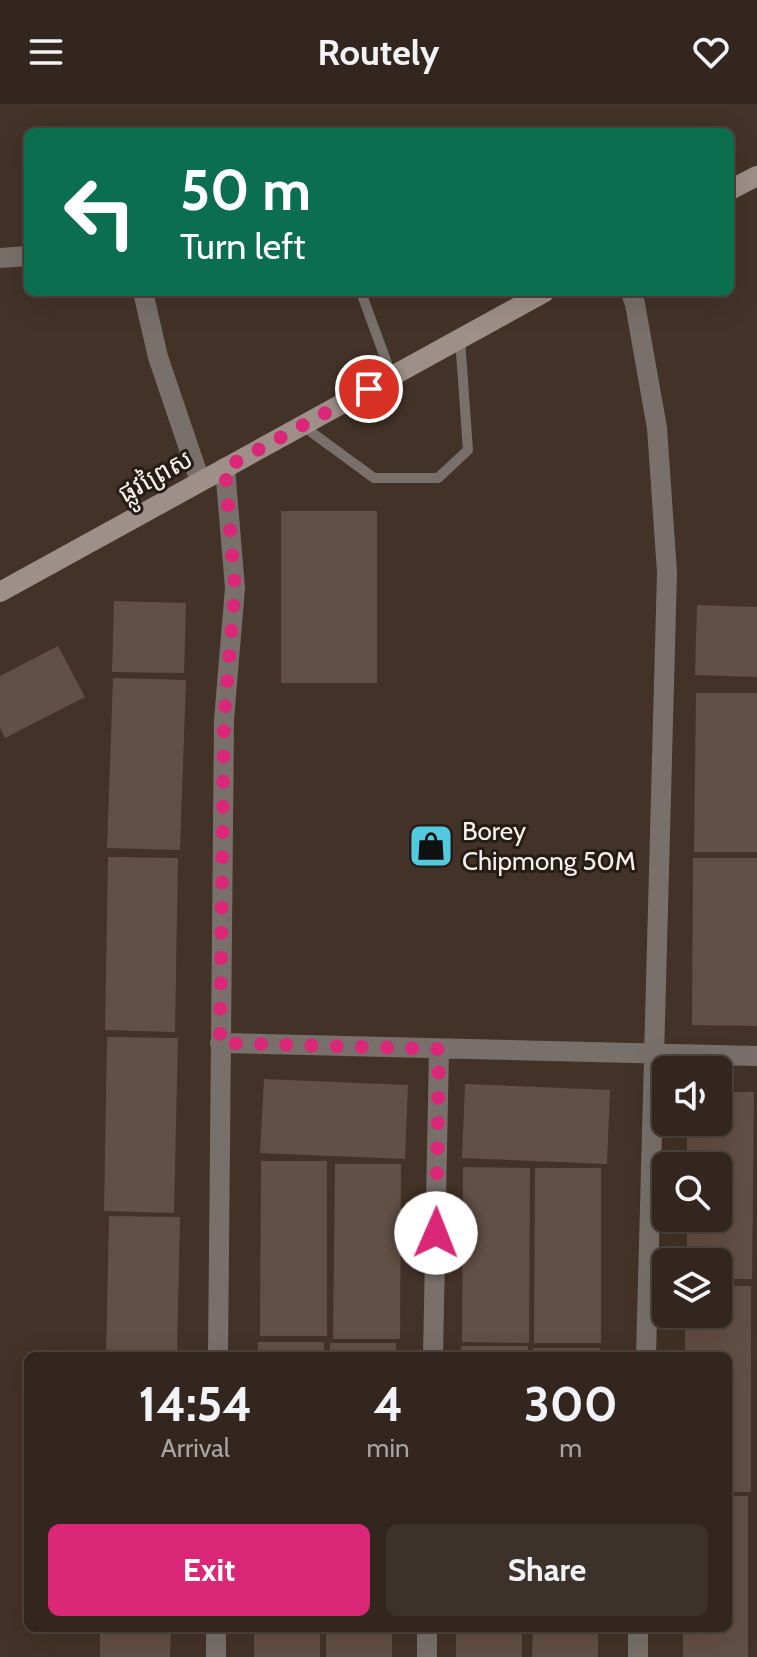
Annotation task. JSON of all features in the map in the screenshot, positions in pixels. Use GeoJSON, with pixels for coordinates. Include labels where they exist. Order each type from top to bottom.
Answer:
{"type":"FeatureCollection","features":[{"type":"Feature","properties":{"kind":"main road"},"geometry":{"type":"LineString","coordinates":[[734,188],[757,176]]}},
{"type":"Feature","properties":{"kind":"main road","name":"ផ្លូវព្រៃស"},"geometry":{"type":"LineString","coordinates":[[0,592],[538,296]]}},
{"type":"Feature","properties":{"kind":"street"},"geometry":{"type":"LineString","coordinates":[[0,258],[24,256]]}},
{"type":"Feature","properties":{"kind":"street"},"geometry":{"type":"LineString","coordinates":[[144,296],[158,357],[200,481]]}},
{"type":"Feature","properties":{"kind":"street"},"geometry":{"type":"LineString","coordinates":[[632,296],[657,428],[667,572],[646,1352]]}},
{"type":"Feature","properties":{"kind":"street"},"geometry":{"type":"LineString","coordinates":[[218,1352],[224,720],[235,588],[225,468]]}},
{"type":"Feature","properties":{"kind":"street"},"geometry":{"type":"LineString","coordinates":[[220,1043],[757,1056]]}},
{"type":"Feature","properties":{"kind":"street"},"geometry":{"type":"LineString","coordinates":[[433,1352],[439,1049]]}},
{"type":"Feature","properties":{"kind":"street"},"geometry":{"type":"LineString","coordinates":[[216,1632],[216,1657]]}},
{"type":"Feature","properties":{"kind":"street"},"geometry":{"type":"LineString","coordinates":[[427,1632],[427,1657]]}},
{"type":"Feature","properties":{"kind":"street"},"geometry":{"type":"LineString","coordinates":[[638,1632],[638,1657]]}},
{"type":"Feature","properties":{"kind":"lane"},"geometry":{"type":"LineString","coordinates":[[362,296],[392,377]]}},
{"type":"Feature","properties":{"kind":"lane"},"geometry":{"type":"LineString","coordinates":[[303,426],[374,478],[438,478],[468,450],[460,339]]}},
{"type":"Feature","properties":{"kind":"building"},"geometry":{"type":"Polygon","coordinates":[[[281,511],[377,511],[377,683],[281,683],[281,511]]]}},
{"type":"Feature","properties":{"kind":"building"},"geometry":{"type":"Polygon","coordinates":[[[114,601],[186,603],[184,673],[112,672],[114,601]]]}},
{"type":"Feature","properties":{"kind":"building"},"geometry":{"type":"Polygon","coordinates":[[[697,605],[757,607],[757,677],[695,675],[697,605]]]}},
{"type":"Feature","properties":{"kind":"building"},"geometry":{"type":"Polygon","coordinates":[[[58,646],[85,697],[5,738],[0,728],[0,676],[58,646]]]}},
{"type":"Feature","properties":{"kind":"building"},"geometry":{"type":"Polygon","coordinates":[[[113,678],[186,680],[180,850],[107,848],[113,678]]]}},
{"type":"Feature","properties":{"kind":"building"},"geometry":{"type":"Polygon","coordinates":[[[696,693],[757,693],[757,852],[694,852],[696,693]]]}},
{"type":"Feature","properties":{"kind":"building"},"geometry":{"type":"Polygon","coordinates":[[[108,857],[178,858],[175,1032],[105,1030],[108,857]]]}},
{"type":"Feature","properties":{"kind":"building"},"geometry":{"type":"Polygon","coordinates":[[[693,858],[757,858],[757,1026],[692,1025],[693,858]]]}},
{"type":"Feature","properties":{"kind":"building"},"geometry":{"type":"Polygon","coordinates":[[[107,1037],[178,1038],[174,1213],[104,1211],[107,1037]]]}},
{"type":"Feature","properties":{"kind":"building"},"geometry":{"type":"Polygon","coordinates":[[[264,1079],[408,1085],[405,1159],[260,1153],[264,1079]]]}},
{"type":"Feature","properties":{"kind":"building"},"geometry":{"type":"Polygon","coordinates":[[[465,1084],[610,1090],[607,1164],[462,1158],[465,1084]]]}},
{"type":"Feature","properties":{"kind":"building"},"geometry":{"type":"Polygon","coordinates":[[[732,1092],[754,1092],[752,1279],[732,1279],[732,1248],[687,1248],[687,1232],[732,1232],[732,1152],[687,1152],[687,1136],[732,1136],[732,1092]]]}},
{"type":"Feature","properties":{"kind":"building"},"geometry":{"type":"Polygon","coordinates":[[[261,1161],[327,1161],[327,1336],[260,1336],[261,1161]]]}},
{"type":"Feature","properties":{"kind":"building"},"geometry":{"type":"Polygon","coordinates":[[[335,1164],[401,1164],[400,1339],[333,1339],[335,1164]]]}},
{"type":"Feature","properties":{"kind":"building"},"geometry":{"type":"Polygon","coordinates":[[[463,1167],[530,1168],[529,1343],[462,1342],[463,1167]]]}},
{"type":"Feature","properties":{"kind":"building"},"geometry":{"type":"Polygon","coordinates":[[[535,1168],[601,1168],[601,1343],[534,1343],[535,1168]]]}},
{"type":"Feature","properties":{"kind":"building"},"geometry":{"type":"Polygon","coordinates":[[[109,1216],[180,1217],[177,1352],[106,1352],[109,1216]]]}},
{"type":"Feature","properties":{"kind":"building"},"geometry":{"type":"Polygon","coordinates":[[[732,1286],[751,1286],[751,1492],[732,1492],[732,1352],[685,1352],[685,1328],[732,1328],[732,1286]]]}},
{"type":"Feature","properties":{"kind":"building"},"geometry":{"type":"Polygon","coordinates":[[[258,1342],[324,1342],[324,1352],[258,1352],[258,1342]]]}},
{"type":"Feature","properties":{"kind":"building"},"geometry":{"type":"Polygon","coordinates":[[[330,1343],[396,1343],[396,1352],[330,1352],[330,1343]]]}},
{"type":"Feature","properties":{"kind":"building"},"geometry":{"type":"Polygon","coordinates":[[[461,1346],[528,1346],[528,1352],[461,1352],[461,1346]]]}},
{"type":"Feature","properties":{"kind":"building"},"geometry":{"type":"Polygon","coordinates":[[[533,1348],[600,1348],[600,1352],[533,1352],[533,1348]]]}},
{"type":"Feature","properties":{"kind":"building"},"geometry":{"type":"Polygon","coordinates":[[[732,1496],[748,1496],[748,1657],[683,1657],[683,1632],[732,1632],[732,1496]]]}},
{"type":"Feature","properties":{"kind":"building"},"geometry":{"type":"Polygon","coordinates":[[[100,1632],[171,1632],[170,1657],[100,1657],[100,1632]]]}},
{"type":"Feature","properties":{"kind":"building"},"geometry":{"type":"Polygon","coordinates":[[[254,1632],[320,1632],[320,1657],[254,1657],[254,1632]]]}},
{"type":"Feature","properties":{"kind":"building"},"geometry":{"type":"Polygon","coordinates":[[[326,1632],[392,1632],[392,1657],[326,1657],[326,1632]]]}},
{"type":"Feature","properties":{"kind":"building"},"geometry":{"type":"Polygon","coordinates":[[[456,1632],[522,1632],[522,1657],[456,1657],[456,1632]]]}},
{"type":"Feature","properties":{"kind":"building"},"geometry":{"type":"Polygon","coordinates":[[[533,1632],[598,1632],[598,1657],[532,1657],[533,1632]]]}},
{"type":"Feature","properties":{"kind":"place","name":"Borey Chipmong 50M"},"geometry":{"type":"Point","coordinates":[431,846]}},
{"type":"Feature","properties":{"kind":"route"},"geometry":{"type":"LineString","coordinates":[[369,389],[225,468],[235,588],[224,720],[220,1043],[439,1049],[436,1233]]}}]}
